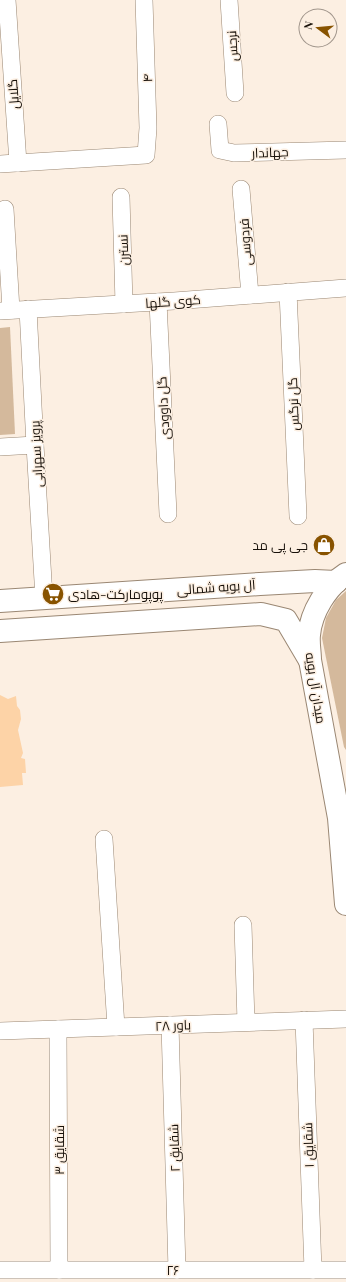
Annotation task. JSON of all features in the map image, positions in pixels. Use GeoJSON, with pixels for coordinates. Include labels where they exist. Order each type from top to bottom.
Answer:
{"type":"FeatureCollection","features":[{"type":"Feature","properties":{"kind":"main road","name":"آل بویه شمالی"},"geometry":{"type":"LineString","coordinates":[[0,602],[341,578]]}},
{"type":"Feature","properties":{"kind":"main road","name":"میدان آل بویه"},"geometry":{"type":"LineString","coordinates":[[341,578],[326,594],[313,619],[309,635],[310,660],[338,776],[339,818],[346,904]]}},
{"type":"Feature","properties":{"kind":"main road"},"geometry":{"type":"LineString","coordinates":[[0,631],[261,614],[286,620],[310,660]]}},
{"type":"Feature","properties":{"kind":"street","name":"گلایل"},"geometry":{"type":"LineString","coordinates":[[7,0],[18,163]]}},
{"type":"Feature","properties":{"kind":"street","name":"۴"},"geometry":{"type":"LineString","coordinates":[[18,163],[146,155],[148,128],[144,0]]}},
{"type":"Feature","properties":{"kind":"street","name":"نرجس"},"geometry":{"type":"LineString","coordinates":[[229,0],[235,93]]}},
{"type":"Feature","properties":{"kind":"street","name":"جهاندار"},"geometry":{"type":"LineString","coordinates":[[218,124],[220,150],[234,153],[346,150]]}},
{"type":"Feature","properties":{"kind":"street"},"geometry":{"type":"LineString","coordinates":[[0,164],[18,163]]}},
{"type":"Feature","properties":{"kind":"street","name":"فردوسی"},"geometry":{"type":"LineString","coordinates":[[241,189],[250,295]]}},
{"type":"Feature","properties":{"kind":"street","name":"نسترن"},"geometry":{"type":"LineString","coordinates":[[121,197],[124,304]]}},
{"type":"Feature","properties":{"kind":"street"},"geometry":{"type":"LineString","coordinates":[[5,208],[6,311]]}},
{"type":"Feature","properties":{"kind":"street","name":"کوی گلها"},"geometry":{"type":"LineString","coordinates":[[6,311],[158,302],[346,288]]}},
{"type":"Feature","properties":{"kind":"street","name":"گل نرگس"},"geometry":{"type":"LineString","coordinates":[[288,292],[298,516]]}},
{"type":"Feature","properties":{"kind":"street","name":"گل داوودی"},"geometry":{"type":"LineString","coordinates":[[158,302],[168,514]]}},
{"type":"Feature","properties":{"kind":"street","name":"پرویز سهرابی"},"geometry":{"type":"LineString","coordinates":[[28,309],[44,598]]}},
{"type":"Feature","properties":{"kind":"street"},"geometry":{"type":"LineString","coordinates":[[0,447],[35,445]]}},
{"type":"Feature","properties":{"kind":"street"},"geometry":{"type":"LineString","coordinates":[[104,839],[116,1027]]}},
{"type":"Feature","properties":{"kind":"street"},"geometry":{"type":"LineString","coordinates":[[243,925],[246,1022]]}},
{"type":"Feature","properties":{"kind":"street","name":"باور ۲۸"},"geometry":{"type":"LineString","coordinates":[[0,1031],[346,1019]]}},
{"type":"Feature","properties":{"kind":"street","name":"شقایق ۱"},"geometry":{"type":"LineString","coordinates":[[304,1020],[312,1270]]}},
{"type":"Feature","properties":{"kind":"street"},"geometry":{"type":"LineString","coordinates":[[0,1024],[0,1031]]}},
{"type":"Feature","properties":{"kind":"street","name":"شقایق ۲"},"geometry":{"type":"LineString","coordinates":[[170,1025],[177,1270]]}},
{"type":"Feature","properties":{"kind":"street","name":"شقایق ۳"},"geometry":{"type":"LineString","coordinates":[[58,1029],[59,1270]]}},
{"type":"Feature","properties":{"kind":"street","name":"۲۶"},"geometry":{"type":"LineString","coordinates":[[0,1270],[23,1276],[59,1270],[144,1276],[177,1270],[346,1270]]}},
{"type":"Feature","properties":{"kind":"shaded area"},"geometry":{"type":"Polygon","coordinates":[[[10,327],[15,434],[0,435],[0,328],[10,327]]]}},
{"type":"Feature","properties":{"kind":"shaded area"},"geometry":{"type":"Polygon","coordinates":[[[346,591],[346,750],[344,747],[322,638],[326,618],[336,600],[346,591]]]}},
{"type":"Feature","properties":{"kind":"building"},"geometry":{"type":"Polygon","coordinates":[[[0,695],[8,699],[16,696],[17,706],[20,710],[21,719],[18,730],[23,753],[21,758],[25,759],[26,773],[22,773],[23,785],[0,787],[0,695]]]}},
{"type":"Feature","properties":{"kind":"place","name":"جی پی مد"},"geometry":{"type":"Point","coordinates":[324,545]}},
{"type":"Feature","properties":{"kind":"place","name":"پوپومارکت-هادی"},"geometry":{"type":"Point","coordinates":[53,594]}}]}
